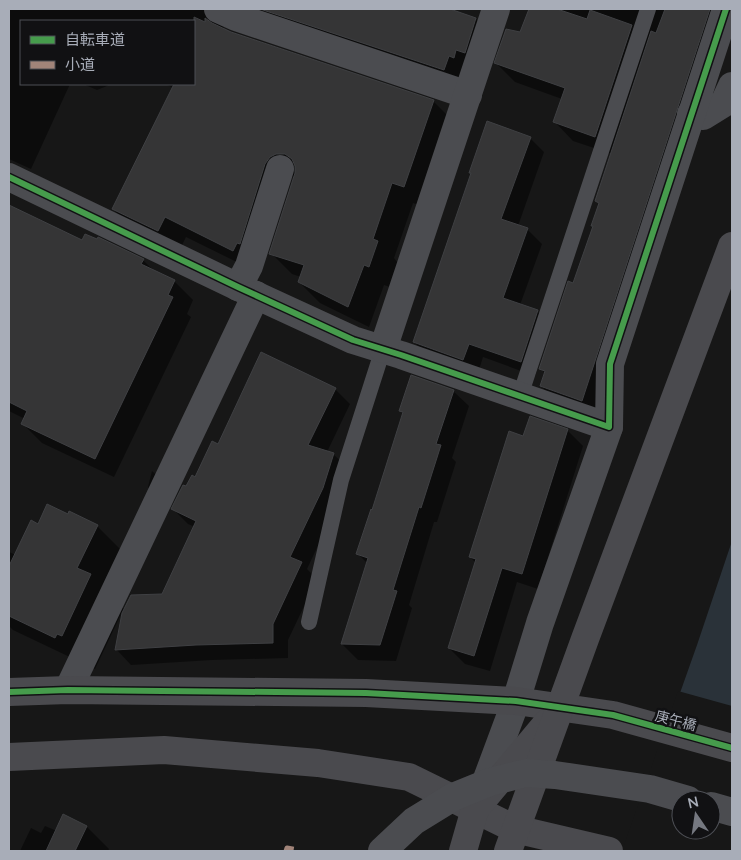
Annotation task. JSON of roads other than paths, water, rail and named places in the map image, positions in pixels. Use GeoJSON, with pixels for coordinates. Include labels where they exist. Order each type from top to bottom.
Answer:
{"type":"FeatureCollection","features":[{"type":"Feature","properties":{"kind":"street"},"geometry":{"type":"LineString","coordinates":[[218,9],[236,17],[468,95]]}},
{"type":"Feature","properties":{"kind":"street"},"geometry":{"type":"LineString","coordinates":[[383,349],[496,9]]}},
{"type":"Feature","properties":{"kind":"street"},"geometry":{"type":"LineString","coordinates":[[463,851],[475,809],[516,702],[540,623],[609,427],[610,364],[726,9]]}},
{"type":"Feature","properties":{"kind":"street"},"geometry":{"type":"LineString","coordinates":[[691,114],[703,116],[724,103],[732,86]]}},
{"type":"Feature","properties":{"kind":"street"},"geometry":{"type":"LineString","coordinates":[[68,690],[247,291],[249,266],[280,168]]}},
{"type":"Feature","properties":{"kind":"street"},"geometry":{"type":"LineString","coordinates":[[9,177],[353,340],[609,427]]}},
{"type":"Feature","properties":{"kind":"street"},"geometry":{"type":"LineString","coordinates":[[512,840],[732,246]]}},
{"type":"Feature","properties":{"kind":"street","name":"庚午橋"},"geometry":{"type":"LineString","coordinates":[[9,692],[68,690],[366,693],[516,702],[613,715],[732,748]]}},
{"type":"Feature","properties":{"kind":"street"},"geometry":{"type":"LineString","coordinates":[[475,809],[560,708]]}},
{"type":"Feature","properties":{"kind":"street"},"geometry":{"type":"LineString","coordinates":[[9,757],[164,750],[318,763],[409,777],[475,809],[512,840],[583,844],[609,851]]}},
{"type":"Feature","properties":{"kind":"street"},"geometry":{"type":"LineString","coordinates":[[382,851],[414,821],[453,797],[490,782],[526,774],[555,774],[650,789],[671,795]]}},
{"type":"Feature","properties":{"kind":"lane"},"geometry":{"type":"LineString","coordinates":[[520,396],[648,9]]}},
{"type":"Feature","properties":{"kind":"lane"},"geometry":{"type":"LineString","coordinates":[[309,622],[341,480],[383,349]]}}]}
